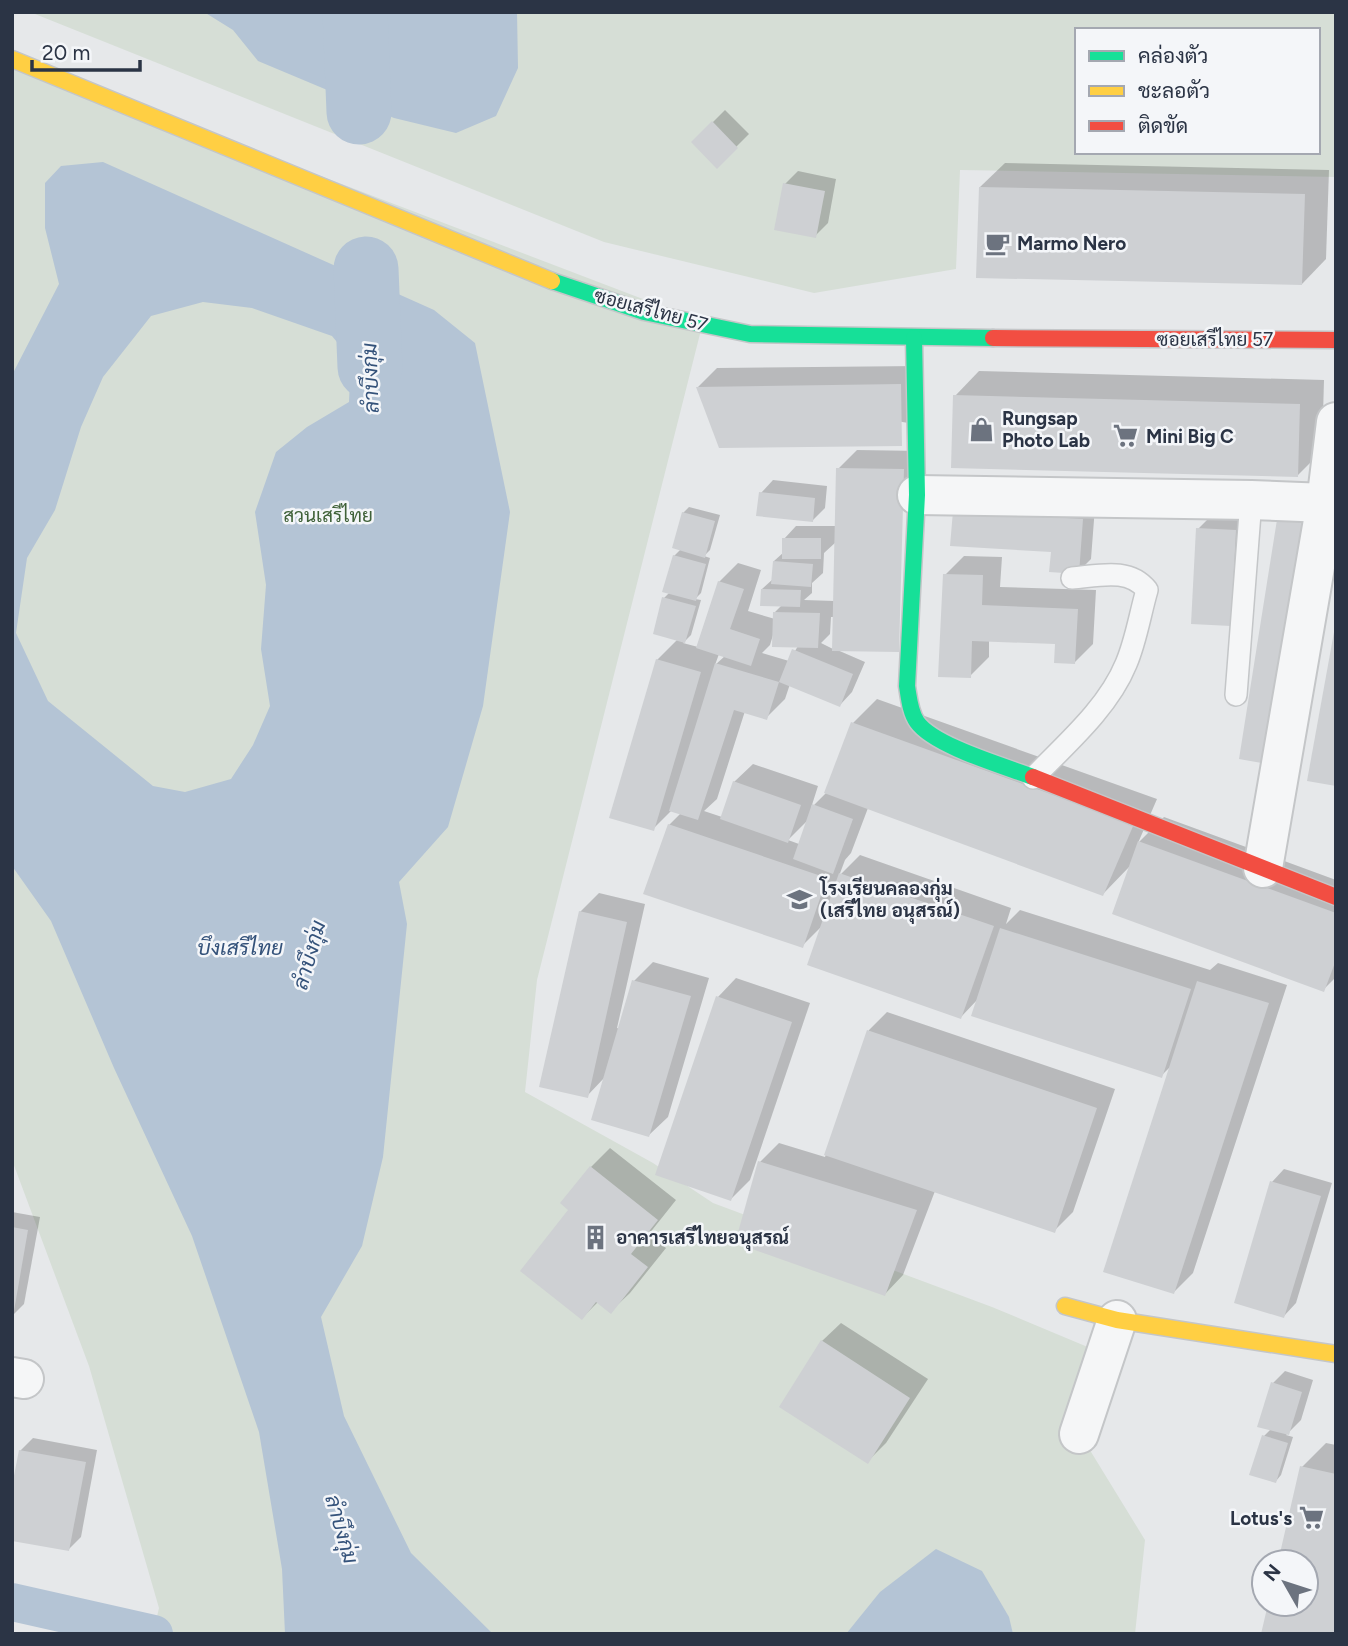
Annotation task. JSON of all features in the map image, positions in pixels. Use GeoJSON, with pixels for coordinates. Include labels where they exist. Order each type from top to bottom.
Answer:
{"type":"FeatureCollection","features":[{"type":"Feature","properties":{"kind":"street","name":"ซอยเสรีไทย 57"},"geometry":{"type":"LineString","coordinates":[[12,59],[526,272],[644,312],[750,334],[914,338],[1336,340]]}},
{"type":"Feature","properties":{"kind":"street"},"geometry":{"type":"LineString","coordinates":[[914,338],[917,495],[907,687],[909,707],[918,727],[936,739],[1336,897]]}},
{"type":"Feature","properties":{"kind":"street"},"geometry":{"type":"LineString","coordinates":[[1263,869],[1326,503],[1336,422]]}},
{"type":"Feature","properties":{"kind":"street"},"geometry":{"type":"LineString","coordinates":[[917,495],[1326,503]]}},
{"type":"Feature","properties":{"kind":"street"},"geometry":{"type":"LineString","coordinates":[[1065,1306],[1117,1320],[1336,1354]]}},
{"type":"Feature","properties":{"kind":"street"},"geometry":{"type":"LineString","coordinates":[[1080,1434],[1117,1320]]}},
{"type":"Feature","properties":{"kind":"lane"},"geometry":{"type":"LineString","coordinates":[[1236,695],[1251,500]]}},
{"type":"Feature","properties":{"kind":"lane"},"geometry":{"type":"LineString","coordinates":[[1033,778],[1098,708],[1126,665],[1147,590],[1139,580],[1123,575],[1072,578]]}},
{"type":"Feature","properties":{"kind":"green space"},"geometry":{"type":"Polygon","coordinates":[[[30,12],[1336,12],[1336,177],[960,170],[956,269],[814,293],[604,242],[30,12]]]}},
{"type":"Feature","properties":{"kind":"green space","name":"สวนเสรีไทย"},"geometry":{"type":"Polygon","coordinates":[[[12,58],[703,322],[537,980],[525,1092],[653,1163],[713,1203],[992,1307],[1102,1353],[1080,1434],[1145,1540],[1135,1634],[153,1634],[159,1608],[89,1366],[12,1160],[12,58]]]}},
{"type":"Feature","properties":{"kind":"water"},"geometry":{"type":"Polygon","coordinates":[[[204,12],[517,12],[518,68],[496,116],[456,133],[394,118],[258,61],[233,30],[204,12]]]}},
{"type":"Feature","properties":{"kind":"water","name":"บึงเสรีไทย"},"geometry":{"type":"Polygon","coordinates":[[[103,162],[434,310],[475,343],[510,512],[483,706],[448,827],[399,882],[407,924],[383,1157],[362,1246],[321,1317],[344,1416],[411,1553],[493,1634],[285,1634],[282,1569],[259,1432],[192,1236],[114,1068],[51,921],[12,866],[12,375],[59,284],[45,228],[45,183],[61,166],[103,162]],[[203,302],[151,316],[103,377],[81,427],[55,510],[27,558],[16,633],[48,701],[153,786],[185,792],[231,779],[253,745],[270,706],[261,649],[266,585],[255,512],[276,452],[307,427],[349,402],[351,359],[332,336],[252,308],[203,302]]]}},
{"type":"Feature","properties":{"kind":"water"},"geometry":{"type":"Polygon","coordinates":[[[936,1549],[982,1571],[1009,1617],[1013,1634],[846,1634],[880,1592],[936,1549]]]}},
{"type":"Feature","properties":{"kind":"building"},"geometry":{"type":"Polygon","coordinates":[[[712,121],[738,148],[717,169],[691,142],[712,121]]]}},
{"type":"Feature","properties":{"kind":"building"},"geometry":{"type":"Polygon","coordinates":[[[783,183],[825,191],[816,238],[774,230],[783,183]]]}},
{"type":"Feature","properties":{"kind":"building"},"geometry":{"type":"Polygon","coordinates":[[[979,187],[1305,194],[1302,285],[976,278],[979,187]]]}},
{"type":"Feature","properties":{"kind":"building"},"geometry":{"type":"Polygon","coordinates":[[[901,384],[902,446],[719,448],[696,387],[901,384]]]}},
{"type":"Feature","properties":{"kind":"building"},"geometry":{"type":"Polygon","coordinates":[[[953,395],[1300,404],[1298,477],[951,468],[953,395]]]}},
{"type":"Feature","properties":{"kind":"building"},"geometry":{"type":"Polygon","coordinates":[[[836,468],[904,469],[899,652],[832,651],[836,468]]]}},
{"type":"Feature","properties":{"kind":"building"},"geometry":{"type":"Polygon","coordinates":[[[759,492],[815,498],[813,522],[756,516],[759,492]]]}},
{"type":"Feature","properties":{"kind":"building"},"geometry":{"type":"Polygon","coordinates":[[[1279,507],[1313,513],[1273,765],[1239,759],[1279,507]]]}},
{"type":"Feature","properties":{"kind":"building"},"geometry":{"type":"Polygon","coordinates":[[[953,511],[1083,519],[1079,574],[1049,572],[1051,552],[950,546],[953,511]]]}},
{"type":"Feature","properties":{"kind":"building"},"geometry":{"type":"Polygon","coordinates":[[[682,512],[715,521],[705,558],[672,548],[682,512]]]}},
{"type":"Feature","properties":{"kind":"building"},"geometry":{"type":"Polygon","coordinates":[[[1196,528],[1236,530],[1231,626],[1191,624],[1196,528]]]}},
{"type":"Feature","properties":{"kind":"building"},"geometry":{"type":"Polygon","coordinates":[[[782,538],[821,538],[821,559],[782,559],[782,538]]]}},
{"type":"Feature","properties":{"kind":"building"},"geometry":{"type":"Polygon","coordinates":[[[673,555],[706,564],[696,601],[662,592],[673,555]]]}},
{"type":"Feature","properties":{"kind":"building"},"geometry":{"type":"Polygon","coordinates":[[[773,561],[813,564],[811,587],[771,584],[773,561]]]}},
{"type":"Feature","properties":{"kind":"building"},"geometry":{"type":"Polygon","coordinates":[[[943,574],[983,575],[982,605],[1078,609],[1075,664],[1054,663],[1055,644],[972,641],[971,678],[938,677],[943,574]]]}},
{"type":"Feature","properties":{"kind":"building"},"geometry":{"type":"Polygon","coordinates":[[[718,581],[744,589],[730,629],[760,639],[751,666],[696,648],[718,581]]]}},
{"type":"Feature","properties":{"kind":"building"},"geometry":{"type":"Polygon","coordinates":[[[761,589],[801,590],[800,607],[760,606],[761,589]]]}},
{"type":"Feature","properties":{"kind":"building"},"geometry":{"type":"Polygon","coordinates":[[[662,597],[696,606],[685,643],[653,634],[662,597]]]}},
{"type":"Feature","properties":{"kind":"building"},"geometry":{"type":"Polygon","coordinates":[[[773,612],[820,613],[818,648],[772,647],[773,612]]]}},
{"type":"Feature","properties":{"kind":"building"},"geometry":{"type":"Polygon","coordinates":[[[1336,632],[1336,786],[1307,781],[1336,632]]]}},
{"type":"Feature","properties":{"kind":"building"},"geometry":{"type":"Polygon","coordinates":[[[792,649],[853,674],[840,707],[779,682],[792,649]]]}},
{"type":"Feature","properties":{"kind":"building"},"geometry":{"type":"Polygon","coordinates":[[[656,659],[701,672],[654,831],[609,818],[656,659]]]}},
{"type":"Feature","properties":{"kind":"building"},"geometry":{"type":"Polygon","coordinates":[[[715,663],[779,682],[767,720],[734,710],[698,820],[669,811],[715,663]]]}},
{"type":"Feature","properties":{"kind":"building"},"geometry":{"type":"Polygon","coordinates":[[[851,722],[1134,824],[1103,896],[824,793],[851,722]]]}},
{"type":"Feature","properties":{"kind":"building"},"geometry":{"type":"Polygon","coordinates":[[[733,781],[801,805],[788,843],[720,819],[733,781]]]}},
{"type":"Feature","properties":{"kind":"building"},"geometry":{"type":"Polygon","coordinates":[[[812,804],[853,819],[833,874],[793,859],[812,804]]]}},
{"type":"Feature","properties":{"kind":"building"},"geometry":{"type":"Polygon","coordinates":[[[668,824],[827,878],[803,948],[643,894],[668,824]]]}},
{"type":"Feature","properties":{"kind":"building"},"geometry":{"type":"Polygon","coordinates":[[[1138,841],[1336,913],[1336,960],[1324,992],[1112,914],[1138,841]]]}},
{"type":"Feature","properties":{"kind":"building"},"geometry":{"type":"Polygon","coordinates":[[[839,873],[994,926],[961,1019],[807,965],[839,873]]]}},
{"type":"Feature","properties":{"kind":"building"},"geometry":{"type":"Polygon","coordinates":[[[579,911],[627,922],[588,1098],[539,1087],[579,911]]]}},
{"type":"Feature","properties":{"kind":"building"},"geometry":{"type":"Polygon","coordinates":[[[1000,928],[1191,989],[1162,1078],[971,1016],[1000,928]]]}},
{"type":"Feature","properties":{"kind":"building"},"geometry":{"type":"Polygon","coordinates":[[[632,980],[691,996],[649,1137],[591,1120],[632,980]]]}},
{"type":"Feature","properties":{"kind":"building"},"geometry":{"type":"Polygon","coordinates":[[[1197,981],[1269,1003],[1174,1294],[1103,1272],[1197,981]]]}},
{"type":"Feature","properties":{"kind":"building"},"geometry":{"type":"Polygon","coordinates":[[[716,996],[792,1022],[731,1201],[655,1175],[716,996]]]}},
{"type":"Feature","properties":{"kind":"building"},"geometry":{"type":"Polygon","coordinates":[[[867,1030],[1097,1108],[1055,1233],[824,1155],[867,1030]]]}},
{"type":"Feature","properties":{"kind":"building"},"geometry":{"type":"Polygon","coordinates":[[[758,1161],[917,1210],[885,1296],[735,1243],[758,1161]]]}},
{"type":"Feature","properties":{"kind":"building","name":"อาคารเสรีไทยอนุสรณ์"},"geometry":{"type":"Polygon","coordinates":[[[590,1166],[658,1220],[631,1254],[648,1267],[611,1314],[596,1302],[582,1320],[520,1271],[568,1210],[560,1203],[590,1166]]]}},
{"type":"Feature","properties":{"kind":"building"},"geometry":{"type":"Polygon","coordinates":[[[1270,1181],[1321,1196],[1284,1318],[1234,1303],[1270,1181]]]}},
{"type":"Feature","properties":{"kind":"building"},"geometry":{"type":"Polygon","coordinates":[[[12,1227],[28,1230],[14,1311],[12,1311],[12,1227]]]}},
{"type":"Feature","properties":{"kind":"building"},"geometry":{"type":"Polygon","coordinates":[[[821,1340],[910,1398],[868,1464],[779,1407],[821,1340]]]}},
{"type":"Feature","properties":{"kind":"building"},"geometry":{"type":"Polygon","coordinates":[[[1271,1382],[1302,1392],[1289,1435],[1257,1427],[1271,1382]]]}},
{"type":"Feature","properties":{"kind":"building"},"geometry":{"type":"Polygon","coordinates":[[[1262,1435],[1288,1443],[1276,1483],[1249,1475],[1262,1435]]]}},
{"type":"Feature","properties":{"kind":"building"},"geometry":{"type":"Polygon","coordinates":[[[19,1450],[86,1462],[69,1551],[12,1541],[12,1486],[19,1450]]]}},
{"type":"Feature","properties":{"kind":"building","name":"Lotus's"},"geometry":{"type":"Polygon","coordinates":[[[1300,1466],[1336,1474],[1336,1634],[1261,1634],[1265,1618],[1320,1618],[1320,1548],[1281,1548],[1300,1466]]]}},
{"type":"Feature","properties":{"kind":"waterway","name":"ลำบึงกุ่ม"},"geometry":{"type":"LineString","coordinates":[[355,12],[359,112]]}},
{"type":"Feature","properties":{"kind":"waterway","name":"ลำบึงกุ่ม"},"geometry":{"type":"LineString","coordinates":[[366,269],[370,367]]}},
{"type":"Feature","properties":{"kind":"waterway"},"geometry":{"type":"LineString","coordinates":[[12,1602],[154,1634]]}},
{"type":"Feature","properties":{"kind":"traffic: fast"},"geometry":{"type":"LineString","coordinates":[[552,281],[644,312],[750,334],[993,338]]}},
{"type":"Feature","properties":{"kind":"traffic: fast"},"geometry":{"type":"LineString","coordinates":[[914,338],[917,495],[907,686],[911,709],[917,722],[938,739],[1033,777]]}},
{"type":"Feature","properties":{"kind":"traffic: slow"},"geometry":{"type":"LineString","coordinates":[[12,59],[552,281]]}},
{"type":"Feature","properties":{"kind":"traffic: slow"},"geometry":{"type":"LineString","coordinates":[[1065,1306],[1117,1320],[1336,1354]]}},
{"type":"Feature","properties":{"kind":"traffic: jam"},"geometry":{"type":"LineString","coordinates":[[993,338],[1336,340]]}},
{"type":"Feature","properties":{"kind":"traffic: jam"},"geometry":{"type":"LineString","coordinates":[[1033,777],[1336,897]]}},
{"type":"Feature","properties":{"kind":"place","name":"Marmo Nero"},"geometry":{"type":"Point","coordinates":[997,243]}},
{"type":"Feature","properties":{"kind":"place","name":"Rungsap Photo Lab"},"geometry":{"type":"Point","coordinates":[982,429]}},
{"type":"Feature","properties":{"kind":"place","name":"Mini Big C"},"geometry":{"type":"Point","coordinates":[1126,436]}},
{"type":"Feature","properties":{"kind":"place","name":"โรงเรียนคลองกุ่ม (เสรีไทย อนุสรณ์)"},"geometry":{"type":"Point","coordinates":[800,899]}},
{"type":"Feature","properties":{"kind":"place","name":"อาคารเสรีไทยอนุสรณ์"},"geometry":{"type":"Point","coordinates":[596,1237]}},
{"type":"Feature","properties":{"kind":"place","name":"Lotus's"},"geometry":{"type":"Point","coordinates":[1312,1518]}}]}
